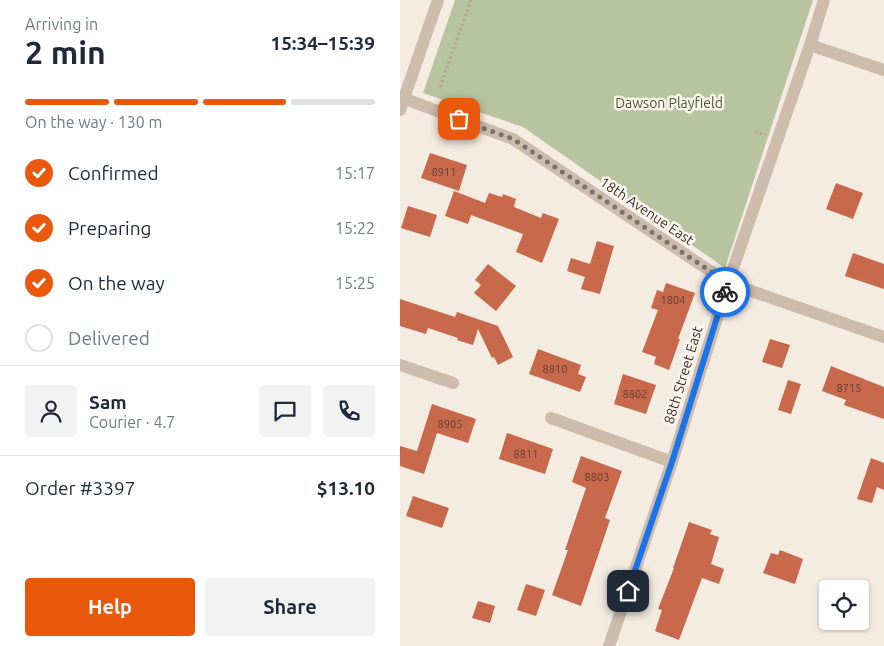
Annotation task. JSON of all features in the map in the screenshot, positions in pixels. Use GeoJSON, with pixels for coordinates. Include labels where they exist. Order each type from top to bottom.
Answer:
{"type":"FeatureCollection","features":[{"type":"Feature","properties":{"kind":"street"},"geometry":{"type":"LineString","coordinates":[[401,102],[438,0]]}},
{"type":"Feature","properties":{"kind":"street","name":"88th Street East"},"geometry":{"type":"LineString","coordinates":[[609,646],[672,462],[728,283],[824,0]]}},
{"type":"Feature","properties":{"kind":"street"},"geometry":{"type":"LineString","coordinates":[[810,45],[884,70]]}},
{"type":"Feature","properties":{"kind":"street","name":"18th Avenue East"},"geometry":{"type":"LineString","coordinates":[[401,102],[513,139],[728,283],[884,337]]}},
{"type":"Feature","properties":{"kind":"street"},"geometry":{"type":"LineString","coordinates":[[400,365],[453,383]]}},
{"type":"Feature","properties":{"kind":"street"},"geometry":{"type":"LineString","coordinates":[[551,418],[672,462]]}},
{"type":"Feature","properties":{"kind":"path"},"geometry":{"type":"LineString","coordinates":[[440,87],[471,0]]}},
{"type":"Feature","properties":{"kind":"green space","name":"Dawson Playfield"},"geometry":{"type":"Polygon","coordinates":[[[455,0],[813,0],[725,268],[523,127],[423,93],[455,0]]]}},
{"type":"Feature","properties":{"kind":"building"},"geometry":{"type":"Polygon","coordinates":[[[430,153],[467,165],[459,191],[421,178],[430,153]]]}},
{"type":"Feature","properties":{"kind":"building"},"geometry":{"type":"Polygon","coordinates":[[[836,183],[863,193],[853,219],[826,209],[836,183]]]}},
{"type":"Feature","properties":{"kind":"building"},"geometry":{"type":"Polygon","coordinates":[[[454,191],[485,203],[489,193],[502,197],[503,194],[516,199],[514,207],[541,218],[543,213],[559,219],[542,263],[516,252],[523,234],[471,215],[468,224],[445,216],[454,191]]]}},
{"type":"Feature","properties":{"kind":"building"},"geometry":{"type":"Polygon","coordinates":[[[408,206],[437,215],[430,237],[401,228],[408,206]]]}},
{"type":"Feature","properties":{"kind":"building"},"geometry":{"type":"Polygon","coordinates":[[[597,241],[614,246],[600,294],[581,289],[585,277],[567,271],[571,258],[590,264],[597,241]]]}},
{"type":"Feature","properties":{"kind":"building"},"geometry":{"type":"Polygon","coordinates":[[[853,253],[884,264],[884,289],[845,276],[853,253]]]}},
{"type":"Feature","properties":{"kind":"building"},"geometry":{"type":"Polygon","coordinates":[[[488,264],[516,286],[496,311],[474,293],[481,285],[475,280],[488,264]]]}},
{"type":"Feature","properties":{"kind":"building"},"geometry":{"type":"Polygon","coordinates":[[[666,283],[695,293],[669,370],[654,364],[656,357],[642,352],[658,310],[651,308],[657,290],[663,292],[666,283]]]}},
{"type":"Feature","properties":{"kind":"building"},"geometry":{"type":"Polygon","coordinates":[[[400,299],[455,317],[457,312],[498,326],[513,357],[498,365],[494,357],[492,358],[478,329],[473,345],[428,328],[426,334],[400,326],[400,299]]]}},
{"type":"Feature","properties":{"kind":"building"},"geometry":{"type":"Polygon","coordinates":[[[770,339],[790,345],[782,368],[762,362],[770,339]]]}},
{"type":"Feature","properties":{"kind":"building"},"geometry":{"type":"Polygon","coordinates":[[[538,349],[581,365],[578,374],[586,377],[580,392],[529,374],[538,349]]]}},
{"type":"Feature","properties":{"kind":"building"},"geometry":{"type":"Polygon","coordinates":[[[831,366],[884,387],[884,419],[844,405],[846,400],[822,391],[831,366]]]}},
{"type":"Feature","properties":{"kind":"building"},"geometry":{"type":"Polygon","coordinates":[[[623,374],[656,385],[646,414],[614,404],[623,374]]]}},
{"type":"Feature","properties":{"kind":"building"},"geometry":{"type":"Polygon","coordinates":[[[788,380],[801,384],[791,414],[778,410],[788,380]]]}},
{"type":"Feature","properties":{"kind":"building"},"geometry":{"type":"Polygon","coordinates":[[[432,404],[476,419],[468,443],[437,433],[424,474],[400,466],[400,446],[417,451],[432,404]]]}},
{"type":"Feature","properties":{"kind":"building"},"geometry":{"type":"Polygon","coordinates":[[[507,433],[553,449],[545,474],[499,459],[507,433]]]}},
{"type":"Feature","properties":{"kind":"building"},"geometry":{"type":"Polygon","coordinates":[[[581,456],[622,471],[605,518],[610,520],[581,606],[552,595],[568,550],[565,550],[586,488],[572,482],[581,456]]]}},
{"type":"Feature","properties":{"kind":"building"},"geometry":{"type":"Polygon","coordinates":[[[871,458],[884,463],[884,490],[877,487],[872,503],[857,499],[871,458]]]}},
{"type":"Feature","properties":{"kind":"building"},"geometry":{"type":"Polygon","coordinates":[[[413,496],[449,508],[442,528],[406,516],[413,496]]]}},
{"type":"Feature","properties":{"kind":"building"},"geometry":{"type":"Polygon","coordinates":[[[689,522],[712,530],[710,534],[719,537],[711,564],[724,569],[719,584],[702,578],[679,640],[655,631],[662,610],[658,609],[689,522]]]}},
{"type":"Feature","properties":{"kind":"building"},"geometry":{"type":"Polygon","coordinates":[[[780,550],[803,559],[795,584],[763,573],[771,553],[778,555],[780,550]]]}},
{"type":"Feature","properties":{"kind":"building"},"geometry":{"type":"Polygon","coordinates":[[[526,584],[545,590],[536,616],[517,610],[526,584]]]}},
{"type":"Feature","properties":{"kind":"building"},"geometry":{"type":"Polygon","coordinates":[[[478,601],[495,606],[490,623],[472,618],[478,601]]]}},
{"type":"Feature","properties":{"kind":"way so far"},"geometry":{"type":"LineString","coordinates":[[459,119],[513,139],[728,283],[725,292]]}},
{"type":"Feature","properties":{"kind":"route"},"geometry":{"type":"LineString","coordinates":[[628,591],[672,462],[725,292]]}}]}
